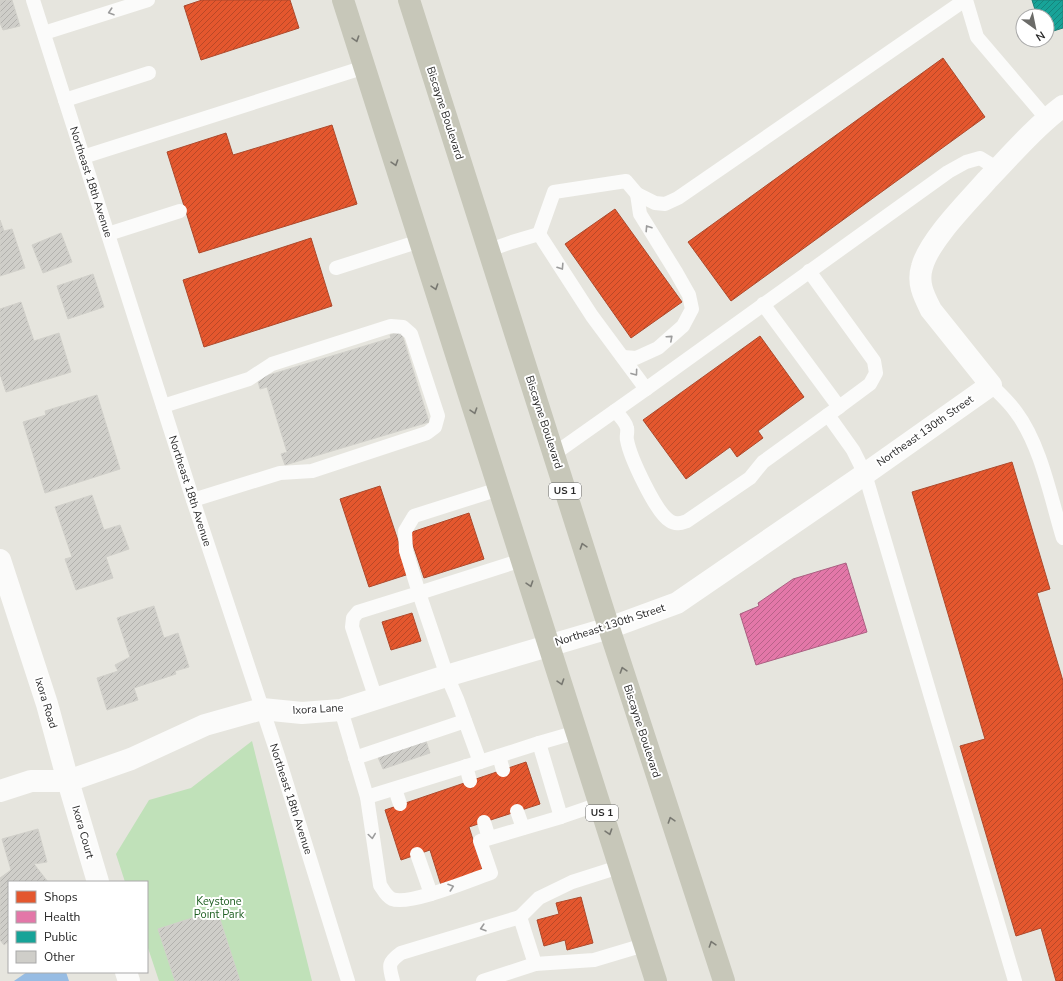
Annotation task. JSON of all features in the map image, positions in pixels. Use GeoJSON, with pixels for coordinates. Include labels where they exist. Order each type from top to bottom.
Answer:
{"type":"FeatureCollection","features":[{"type":"Feature","properties":{"kind":"main road","name":"Biscayne Boulevard"},"geometry":{"type":"LineString","coordinates":[[409,0],[609,628],[724,981]]}},
{"type":"Feature","properties":{"kind":"main road","name":"US 1"},"geometry":{"type":"LineString","coordinates":[[346,1],[365,67],[420,241],[620,867],[644,945],[651,980]]}},
{"type":"Feature","properties":{"kind":"street"},"geometry":{"type":"LineString","coordinates":[[990,385],[931,310],[924,296],[920,280],[922,267],[928,252],[946,227],[998,169],[1055,112]]}},
{"type":"Feature","properties":{"kind":"street","name":"Northeast 130th Street"},"geometry":{"type":"LineString","coordinates":[[549,645],[609,628],[677,604],[865,474],[990,385]]}},
{"type":"Feature","properties":{"kind":"street","name":"Ixora Road"},"geometry":{"type":"LineString","coordinates":[[0,560],[47,704],[68,781]]}},
{"type":"Feature","properties":{"kind":"street","name":"Ixora Lane"},"geometry":{"type":"LineString","coordinates":[[68,781],[131,759],[204,725],[262,709],[302,713],[341,710],[549,645]]}},
{"type":"Feature","properties":{"kind":"street"},"geometry":{"type":"LineString","coordinates":[[0,791],[31,781],[68,781]]}},
{"type":"Feature","properties":{"kind":"street","name":"Ixora Court"},"geometry":{"type":"LineString","coordinates":[[68,781],[98,881]]}},
{"type":"Feature","properties":{"kind":"lane","name":"Northeast 18th Avenue"},"geometry":{"type":"LineString","coordinates":[[33,0],[193,500],[279,759],[348,981]]}},
{"type":"Feature","properties":{"kind":"lane"},"geometry":{"type":"LineString","coordinates":[[44,33],[148,0]]}},
{"type":"Feature","properties":{"kind":"lane"},"geometry":{"type":"LineString","coordinates":[[539,234],[554,192],[626,181],[637,194],[655,203],[665,204],[678,198],[965,0],[977,37],[1055,112]]}},
{"type":"Feature","properties":{"kind":"lane"},"geometry":{"type":"LineString","coordinates":[[83,157],[365,67]]}},
{"type":"Feature","properties":{"kind":"lane"},"geometry":{"type":"LineString","coordinates":[[65,100],[150,73]]}},
{"type":"Feature","properties":{"kind":"lane"},"geometry":{"type":"LineString","coordinates":[[554,454],[948,172],[966,162],[980,158],[998,169]]}},
{"type":"Feature","properties":{"kind":"lane"},"geometry":{"type":"LineString","coordinates":[[623,357],[636,358],[658,348],[683,326],[692,309],[689,295],[640,214],[637,194]]}},
{"type":"Feature","properties":{"kind":"lane"},"geometry":{"type":"LineString","coordinates":[[108,234],[180,211]]}},
{"type":"Feature","properties":{"kind":"lane"},"geometry":{"type":"LineString","coordinates":[[489,250],[539,234]]}},
{"type":"Feature","properties":{"kind":"lane"},"geometry":{"type":"LineString","coordinates":[[539,234],[592,316],[646,389]]}},
{"type":"Feature","properties":{"kind":"lane"},"geometry":{"type":"LineString","coordinates":[[336,268],[420,241]]}},
{"type":"Feature","properties":{"kind":"lane"},"geometry":{"type":"LineString","coordinates":[[615,411],[628,427],[627,440],[631,454],[648,490],[663,515],[671,522],[679,524],[688,521],[750,478],[763,462],[870,384],[876,373],[874,361],[809,272]]}},
{"type":"Feature","properties":{"kind":"lane"},"geometry":{"type":"LineString","coordinates":[[763,304],[833,411],[865,474],[1015,981]]}},
{"type":"Feature","properties":{"kind":"lane"},"geometry":{"type":"LineString","coordinates":[[163,406],[249,379],[272,364],[392,326],[403,327],[411,334],[438,416],[435,427],[427,433],[312,471],[280,473],[193,500]]}},
{"type":"Feature","properties":{"kind":"lane"},"geometry":{"type":"LineString","coordinates":[[990,385],[1015,411],[1032,438],[1039,456],[1063,538]]}},
{"type":"Feature","properties":{"kind":"lane"},"geometry":{"type":"LineString","coordinates":[[480,762],[447,676],[419,593],[406,551],[405,531],[414,516],[499,489]]}},
{"type":"Feature","properties":{"kind":"lane"},"geometry":{"type":"LineString","coordinates":[[376,699],[352,627],[353,618],[358,612],[522,560]]}},
{"type":"Feature","properties":{"kind":"lane"},"geometry":{"type":"LineString","coordinates":[[341,710],[367,797],[380,885],[386,896],[393,899],[400,901],[411,900],[491,873],[480,841],[600,804]]}},
{"type":"Feature","properties":{"kind":"lane"},"geometry":{"type":"LineString","coordinates":[[355,758],[465,721]]}},
{"type":"Feature","properties":{"kind":"lane"},"geometry":{"type":"LineString","coordinates":[[367,797],[577,732]]}},
{"type":"Feature","properties":{"kind":"lane"},"geometry":{"type":"LineString","coordinates":[[539,743],[561,817]]}},
{"type":"Feature","properties":{"kind":"lane"},"geometry":{"type":"LineString","coordinates":[[499,756],[503,770]]}},
{"type":"Feature","properties":{"kind":"lane"},"geometry":{"type":"LineString","coordinates":[[466,766],[470,781]]}},
{"type":"Feature","properties":{"kind":"lane"},"geometry":{"type":"LineString","coordinates":[[395,789],[400,804]]}},
{"type":"Feature","properties":{"kind":"lane"},"geometry":{"type":"LineString","coordinates":[[517,812],[523,828]]}},
{"type":"Feature","properties":{"kind":"lane"},"geometry":{"type":"LineString","coordinates":[[484,822],[489,838]]}},
{"type":"Feature","properties":{"kind":"lane"},"geometry":{"type":"LineString","coordinates":[[417,854],[431,894]]}},
{"type":"Feature","properties":{"kind":"lane"},"geometry":{"type":"LineString","coordinates":[[394,981],[390,968],[393,959],[401,953],[520,917],[539,898],[572,882],[620,867]]}},
{"type":"Feature","properties":{"kind":"lane"},"geometry":{"type":"LineString","coordinates":[[520,917],[535,964]]}},
{"type":"Feature","properties":{"kind":"lane"},"geometry":{"type":"LineString","coordinates":[[483,981],[535,964],[594,960],[644,945]]}},
{"type":"Feature","properties":{"kind":"green space","name":"Keystone Point Park"},"geometry":{"type":"Polygon","coordinates":[[[252,741],[312,981],[159,981],[148,948],[148,881],[125,881],[116,854],[149,800],[191,788],[252,741]]]}},
{"type":"Feature","properties":{"kind":"water"},"geometry":{"type":"Polygon","coordinates":[[[26,973],[66,973],[69,981],[14,981],[26,973]]]}},
{"type":"Feature","properties":{"kind":"building: Shops"},"geometry":{"type":"Polygon","coordinates":[[[202,0],[290,0],[299,28],[201,60],[184,6],[202,0]]]}},
{"type":"Feature","properties":{"kind":"building: Shops"},"geometry":{"type":"Polygon","coordinates":[[[943,58],[985,117],[731,301],[688,242],[943,58]]]}},
{"type":"Feature","properties":{"kind":"building: Shops"},"geometry":{"type":"Polygon","coordinates":[[[332,125],[357,204],[199,253],[167,152],[226,133],[233,155],[332,125]]]}},
{"type":"Feature","properties":{"kind":"building: Shops"},"geometry":{"type":"Polygon","coordinates":[[[615,209],[682,302],[631,338],[565,244],[615,209]]]}},
{"type":"Feature","properties":{"kind":"building: Shops"},"geometry":{"type":"Polygon","coordinates":[[[311,238],[332,306],[204,347],[183,280],[311,238]]]}},
{"type":"Feature","properties":{"kind":"building: Shops"},"geometry":{"type":"Polygon","coordinates":[[[760,336],[804,397],[758,431],[763,438],[737,457],[730,447],[686,479],[643,420],[760,336]]]}},
{"type":"Feature","properties":{"kind":"building: Shops"},"geometry":{"type":"Polygon","coordinates":[[[1012,462],[1050,589],[1037,593],[1063,681],[1063,981],[1056,981],[1041,928],[1016,936],[960,746],[985,739],[912,492],[1012,462]]]}},
{"type":"Feature","properties":{"kind":"building: Shops"},"geometry":{"type":"Polygon","coordinates":[[[380,486],[409,574],[369,587],[340,499],[380,486]]]}},
{"type":"Feature","properties":{"kind":"building: Shops"},"geometry":{"type":"Polygon","coordinates":[[[469,513],[484,559],[424,578],[409,533],[469,513]]]}},
{"type":"Feature","properties":{"kind":"building: Shops"},"geometry":{"type":"Polygon","coordinates":[[[412,613],[421,641],[391,650],[382,622],[412,613]]]}},
{"type":"Feature","properties":{"kind":"building: Shops"},"geometry":{"type":"Polygon","coordinates":[[[526,762],[540,804],[469,827],[483,871],[441,885],[430,850],[401,860],[385,810],[526,762]]]}},
{"type":"Feature","properties":{"kind":"building: Shops"},"geometry":{"type":"Polygon","coordinates":[[[581,897],[593,943],[567,950],[565,940],[544,946],[537,920],[559,914],[556,903],[581,897]]]}},
{"type":"Feature","properties":{"kind":"building: Health"},"geometry":{"type":"Polygon","coordinates":[[[846,563],[867,632],[756,665],[740,614],[759,606],[758,603],[793,579],[846,563]]]}},
{"type":"Feature","properties":{"kind":"building: Public"},"geometry":{"type":"Polygon","coordinates":[[[1032,0],[1063,0],[1063,28],[1055,30],[1055,8],[1034,8],[1032,0]]]}},
{"type":"Feature","properties":{"kind":"building: Other"},"geometry":{"type":"Polygon","coordinates":[[[0,0],[12,0],[20,26],[3,30],[0,23],[0,0]]]}},
{"type":"Feature","properties":{"kind":"building: Other"},"geometry":{"type":"Polygon","coordinates":[[[0,220],[4,231],[12,229],[25,268],[0,276],[0,220]]]}},
{"type":"Feature","properties":{"kind":"building: Other"},"geometry":{"type":"Polygon","coordinates":[[[61,233],[72,262],[43,273],[32,245],[61,233]]]}},
{"type":"Feature","properties":{"kind":"building: Other"},"geometry":{"type":"Polygon","coordinates":[[[93,274],[104,307],[68,319],[57,286],[93,274]]]}},
{"type":"Feature","properties":{"kind":"building: Other"},"geometry":{"type":"Polygon","coordinates":[[[21,302],[34,341],[59,333],[71,372],[6,392],[0,374],[0,309],[21,302]]]}},
{"type":"Feature","properties":{"kind":"building: Other"},"geometry":{"type":"Polygon","coordinates":[[[401,331],[429,422],[285,465],[281,454],[287,452],[267,387],[260,389],[257,377],[269,373],[269,375],[391,338],[390,335],[401,331]]]}},
{"type":"Feature","properties":{"kind":"building: Other"},"geometry":{"type":"Polygon","coordinates":[[[97,395],[120,469],[45,493],[23,422],[46,415],[45,411],[97,395]]]}},
{"type":"Feature","properties":{"kind":"building: Other"},"geometry":{"type":"Polygon","coordinates":[[[92,495],[104,530],[120,525],[129,549],[106,557],[113,578],[76,590],[65,559],[72,557],[55,507],[92,495]]]}},
{"type":"Feature","properties":{"kind":"building: Other"},"geometry":{"type":"Polygon","coordinates":[[[154,606],[164,638],[178,633],[189,667],[175,671],[176,674],[134,688],[138,700],[107,710],[97,678],[118,671],[115,665],[130,657],[117,618],[154,606]]]}},
{"type":"Feature","properties":{"kind":"building: Other"},"geometry":{"type":"Polygon","coordinates":[[[425,738],[430,753],[383,769],[377,755],[425,738]]]}},
{"type":"Feature","properties":{"kind":"building: Other"},"geometry":{"type":"Polygon","coordinates":[[[38,829],[47,862],[34,864],[47,881],[8,881],[8,942],[4,945],[0,940],[0,878],[11,870],[2,839],[38,829]]]}},
{"type":"Feature","properties":{"kind":"building: Other"},"geometry":{"type":"Polygon","coordinates":[[[217,910],[240,981],[175,981],[158,929],[217,910]]]}}]}
